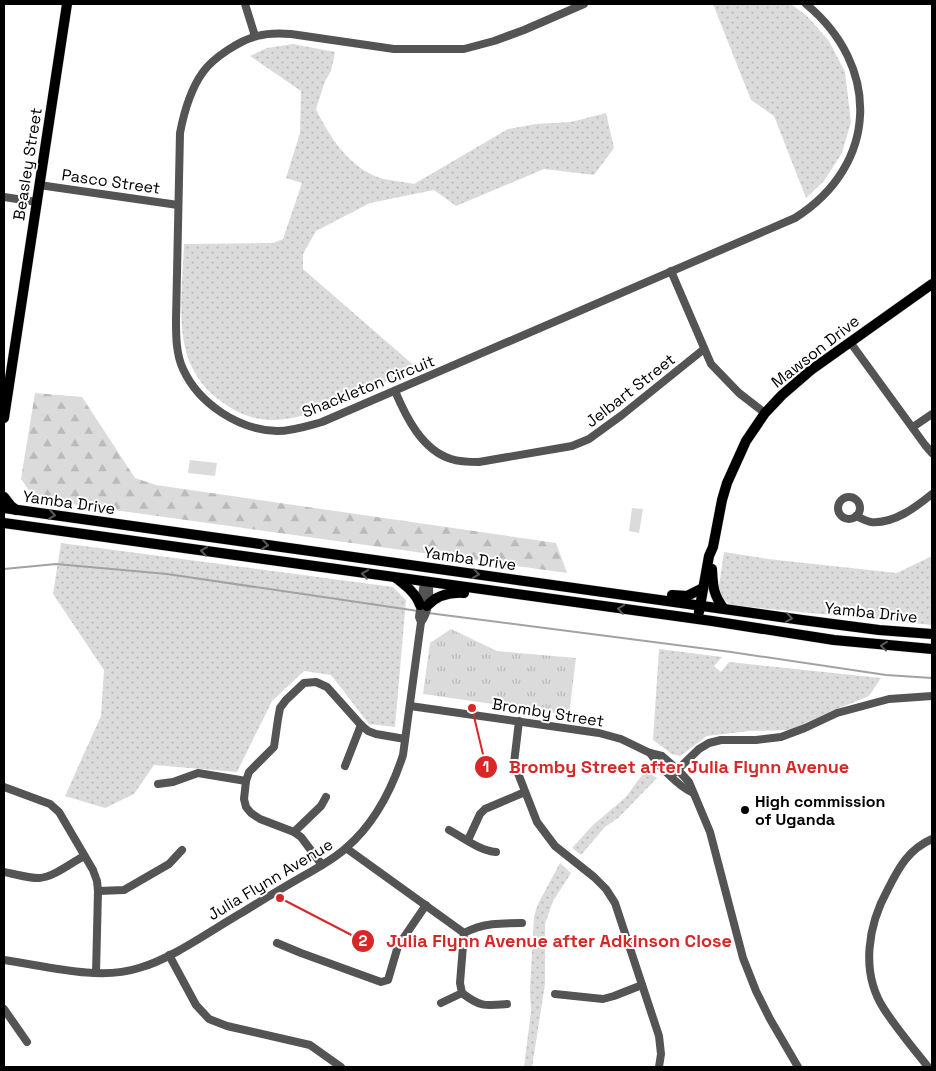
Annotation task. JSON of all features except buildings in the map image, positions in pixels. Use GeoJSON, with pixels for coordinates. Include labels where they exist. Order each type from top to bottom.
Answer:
{"type":"FeatureCollection","features":[{"type":"Feature","properties":{"kind":"main road","name":"Beasley Street"},"geometry":{"type":"LineString","coordinates":[[4,418],[67,4]]}},
{"type":"Feature","properties":{"kind":"main road","name":"Mawson Drive"},"geometry":{"type":"LineString","coordinates":[[703,606],[703,588],[709,556],[713,547],[727,483],[746,440],[765,413],[782,395],[811,370],[932,284]]}},
{"type":"Feature","properties":{"kind":"main road"},"geometry":{"type":"LineString","coordinates":[[4,497],[16,510]]}},
{"type":"Feature","properties":{"kind":"main road","name":"Yamba Drive"},"geometry":{"type":"LineString","coordinates":[[4,508],[724,609],[879,630],[932,634]]}},
{"type":"Feature","properties":{"kind":"main road","name":"Yamba Drive"},"geometry":{"type":"LineString","coordinates":[[4,524],[702,619],[834,640],[932,649]]}},
{"type":"Feature","properties":{"kind":"main road","name":"Mawson Drive"},"geometry":{"type":"LineString","coordinates":[[703,606],[712,569],[713,547]]}},
{"type":"Feature","properties":{"kind":"main road"},"geometry":{"type":"LineString","coordinates":[[376,560],[397,568],[418,572],[426,581],[433,573],[443,570]]}},
{"type":"Feature","properties":{"kind":"main road"},"geometry":{"type":"LineString","coordinates":[[712,569],[713,588],[716,597],[724,609]]}},
{"type":"Feature","properties":{"kind":"main road"},"geometry":{"type":"LineString","coordinates":[[395,578],[412,592],[423,605],[444,594],[453,592],[466,594],[482,590]]}},
{"type":"Feature","properties":{"kind":"main road"},"geometry":{"type":"LineString","coordinates":[[652,598],[665,595],[688,596],[703,588]]}},
{"type":"Feature","properties":{"kind":"main road"},"geometry":{"type":"LineString","coordinates":[[702,619],[703,606]]}},
{"type":"Feature","properties":{"kind":"street"},"geometry":{"type":"LineString","coordinates":[[245,4],[255,36]]}},
{"type":"Feature","properties":{"kind":"street","name":"Shackleton Circuit"},"geometry":{"type":"LineString","coordinates":[[584,4],[524,30],[464,49],[394,49],[278,33],[255,36],[217,57],[203,72],[184,111],[180,133],[176,320],[177,344],[183,368],[195,388],[215,408],[234,420],[255,428],[277,431],[298,429],[322,422],[796,218],[813,207],[827,193],[853,152],[859,133],[860,112],[859,87],[853,67],[835,33],[806,4]]}},
{"type":"Feature","properties":{"kind":"street","name":"Pasco Street"},"geometry":{"type":"LineString","coordinates":[[39,185],[178,205]]}},
{"type":"Feature","properties":{"kind":"street"},"geometry":{"type":"LineString","coordinates":[[4,197],[37,202]]}},
{"type":"Feature","properties":{"kind":"street"},"geometry":{"type":"LineString","coordinates":[[671,271],[711,364],[765,413]]}},
{"type":"Feature","properties":{"kind":"street"},"geometry":{"type":"LineString","coordinates":[[850,342],[932,453]]}},
{"type":"Feature","properties":{"kind":"street","name":"Jelbart Street"},"geometry":{"type":"LineString","coordinates":[[395,391],[404,413],[428,445],[439,454],[450,459],[478,462],[572,446],[589,439],[622,416],[704,350]]}},
{"type":"Feature","properties":{"kind":"street"},"geometry":{"type":"LineString","coordinates":[[913,427],[932,414]]}},
{"type":"Feature","properties":{"kind":"street"},"geometry":{"type":"LineString","coordinates":[[856,516],[870,522],[884,520],[901,515],[932,494]]}},
{"type":"Feature","properties":{"kind":"street","name":"Julia Flynn Avenue"},"geometry":{"type":"LineString","coordinates":[[4,960],[96,972],[139,968],[169,955],[322,865],[346,848],[363,831],[388,793],[403,755],[421,622],[419,618],[429,590],[426,581]]}},
{"type":"Feature","properties":{"kind":"street"},"geometry":{"type":"LineString","coordinates":[[322,865],[301,837],[294,832],[260,819],[251,813],[246,807],[244,799],[249,772],[274,747],[278,719],[283,704],[304,683],[316,682],[327,687],[361,725],[376,734],[405,739]]}},
{"type":"Feature","properties":{"kind":"street"},"geometry":{"type":"LineString","coordinates":[[671,776],[699,750],[715,741],[756,740],[780,737],[837,713],[889,699],[932,696]]}},
{"type":"Feature","properties":{"kind":"street","name":"Bromby Street"},"geometry":{"type":"LineString","coordinates":[[410,706],[599,733],[621,739],[678,770],[689,782],[710,832],[743,958],[756,991],[798,1067]]}},
{"type":"Feature","properties":{"kind":"street"},"geometry":{"type":"LineString","coordinates":[[519,721],[514,763],[537,822],[555,846],[606,889],[615,903],[659,1036],[661,1054],[659,1067]]}},
{"type":"Feature","properties":{"kind":"street"},"geometry":{"type":"LineString","coordinates":[[345,766],[361,725]]}},
{"type":"Feature","properties":{"kind":"street","name":"Bromby Street"},"geometry":{"type":"LineString","coordinates":[[659,760],[682,787],[693,793]]}},
{"type":"Feature","properties":{"kind":"street"},"geometry":{"type":"LineString","coordinates":[[158,784],[173,782],[198,773],[246,781]]}},
{"type":"Feature","properties":{"kind":"street"},"geometry":{"type":"LineString","coordinates":[[4,787],[50,804],[58,812],[97,881],[96,972]]}},
{"type":"Feature","properties":{"kind":"street"},"geometry":{"type":"LineString","coordinates":[[468,840],[480,814],[485,809],[525,792]]}},
{"type":"Feature","properties":{"kind":"street"},"geometry":{"type":"LineString","coordinates":[[294,832],[321,806],[326,797]]}},
{"type":"Feature","properties":{"kind":"street"},"geometry":{"type":"LineString","coordinates":[[449,830],[484,851],[496,852]]}},
{"type":"Feature","properties":{"kind":"street"},"geometry":{"type":"LineString","coordinates":[[928,1067],[883,1008],[874,986],[869,961],[870,936],[877,910],[886,892],[905,858],[915,848],[932,839]]}},
{"type":"Feature","properties":{"kind":"street"},"geometry":{"type":"LineString","coordinates":[[346,848],[464,932]]}},
{"type":"Feature","properties":{"kind":"street"},"geometry":{"type":"LineString","coordinates":[[98,891],[124,890],[169,864],[182,850]]}},
{"type":"Feature","properties":{"kind":"street"},"geometry":{"type":"LineString","coordinates":[[4,872],[41,878],[84,856]]}},
{"type":"Feature","properties":{"kind":"street"},"geometry":{"type":"LineString","coordinates":[[277,942],[301,953],[388,983],[398,946],[426,905]]}},
{"type":"Feature","properties":{"kind":"street"},"geometry":{"type":"LineString","coordinates":[[464,932],[477,926],[492,923],[522,923]]}},
{"type":"Feature","properties":{"kind":"street"},"geometry":{"type":"LineString","coordinates":[[464,932],[460,983],[462,993],[483,1006],[507,1004]]}},
{"type":"Feature","properties":{"kind":"street"},"geometry":{"type":"LineString","coordinates":[[169,955],[196,1006],[209,1019],[227,1026],[310,1045],[341,1067]]}},
{"type":"Feature","properties":{"kind":"street"},"geometry":{"type":"LineString","coordinates":[[555,994],[603,999],[642,985]]}},
{"type":"Feature","properties":{"kind":"street"},"geometry":{"type":"LineString","coordinates":[[441,1003],[462,993]]}},
{"type":"Feature","properties":{"kind":"street"},"geometry":{"type":"LineString","coordinates":[[4,1009],[27,1042]]}},
{"type":"Feature","properties":{"kind":"green space"},"geometry":{"type":"Polygon","coordinates":[[[713,4],[791,4],[807,16],[829,41],[845,72],[851,122],[842,153],[824,181],[806,198],[774,116],[751,100],[713,4]]]}},
{"type":"Feature","properties":{"kind":"green space"},"geometry":{"type":"Polygon","coordinates":[[[293,44],[335,52],[331,71],[325,81],[316,109],[333,139],[347,157],[365,171],[379,178],[414,184],[508,129],[536,124],[571,122],[606,113],[614,148],[594,175],[544,169],[456,206],[434,190],[370,203],[316,231],[303,254],[303,269],[418,369],[302,416],[270,420],[254,418],[238,412],[222,402],[203,385],[190,363],[185,347],[182,323],[184,244],[273,243],[283,239],[302,183],[286,178],[300,133],[301,91],[250,56],[267,48],[293,44]]]}},
{"type":"Feature","properties":{"kind":"green space"},"geometry":{"type":"Polygon","coordinates":[[[35,393],[82,397],[135,478],[156,485],[556,543],[567,573],[35,499],[21,479],[35,393]]]}},
{"type":"Feature","properties":{"kind":"green space"},"geometry":{"type":"Polygon","coordinates":[[[190,460],[217,463],[215,476],[188,473],[190,460]]]}},
{"type":"Feature","properties":{"kind":"green space"},"geometry":{"type":"Polygon","coordinates":[[[632,508],[643,509],[639,533],[629,531],[632,508]]]}},
{"type":"Feature","properties":{"kind":"green space"},"geometry":{"type":"Polygon","coordinates":[[[61,543],[393,587],[406,600],[395,727],[369,724],[331,675],[304,671],[272,701],[237,772],[154,765],[134,794],[105,808],[65,796],[101,716],[104,670],[53,594],[61,543]]]}},
{"type":"Feature","properties":{"kind":"green space"},"geometry":{"type":"Polygon","coordinates":[[[724,552],[768,559],[897,573],[932,556],[932,625],[730,605],[718,593],[724,552]]]}},
{"type":"Feature","properties":{"kind":"green space"},"geometry":{"type":"Polygon","coordinates":[[[451,629],[497,651],[576,658],[569,715],[423,694],[430,643],[451,629]]]}},
{"type":"Feature","properties":{"kind":"green space"},"geometry":{"type":"Polygon","coordinates":[[[659,649],[722,657],[714,666],[721,672],[729,662],[881,678],[869,696],[791,730],[750,731],[707,736],[680,756],[672,754],[653,740],[659,649]]]}},
{"type":"Feature","properties":{"kind":"green space"},"geometry":{"type":"Polygon","coordinates":[[[645,771],[657,778],[618,818],[605,827],[581,855],[572,848],[593,825],[626,797],[645,771]]]}},
{"type":"Feature","properties":{"kind":"green space"},"geometry":{"type":"Polygon","coordinates":[[[560,863],[571,873],[553,901],[545,924],[545,984],[532,1067],[524,1067],[531,1011],[530,990],[534,916],[538,904],[560,863]]]}},
{"type":"Feature","properties":{"kind":"waterway"},"geometry":{"type":"LineString","coordinates":[[4,569],[56,564],[167,574],[418,611]]}},
{"type":"Feature","properties":{"kind":"waterway"},"geometry":{"type":"LineString","coordinates":[[428,613],[731,652],[886,675],[932,678]]}},
{"type":"Feature","properties":{"kind":"place","name":"Bromby Street after Julia Flynn Avenue"},"geometry":{"type":"Point","coordinates":[472,708]}},
{"type":"Feature","properties":{"kind":"place","name":"High commission of Uganda"},"geometry":{"type":"Point","coordinates":[745,810]}},
{"type":"Feature","properties":{"kind":"place","name":"Julia Flynn Avenue after Adkinson Close"},"geometry":{"type":"Point","coordinates":[280,898]}}]}
